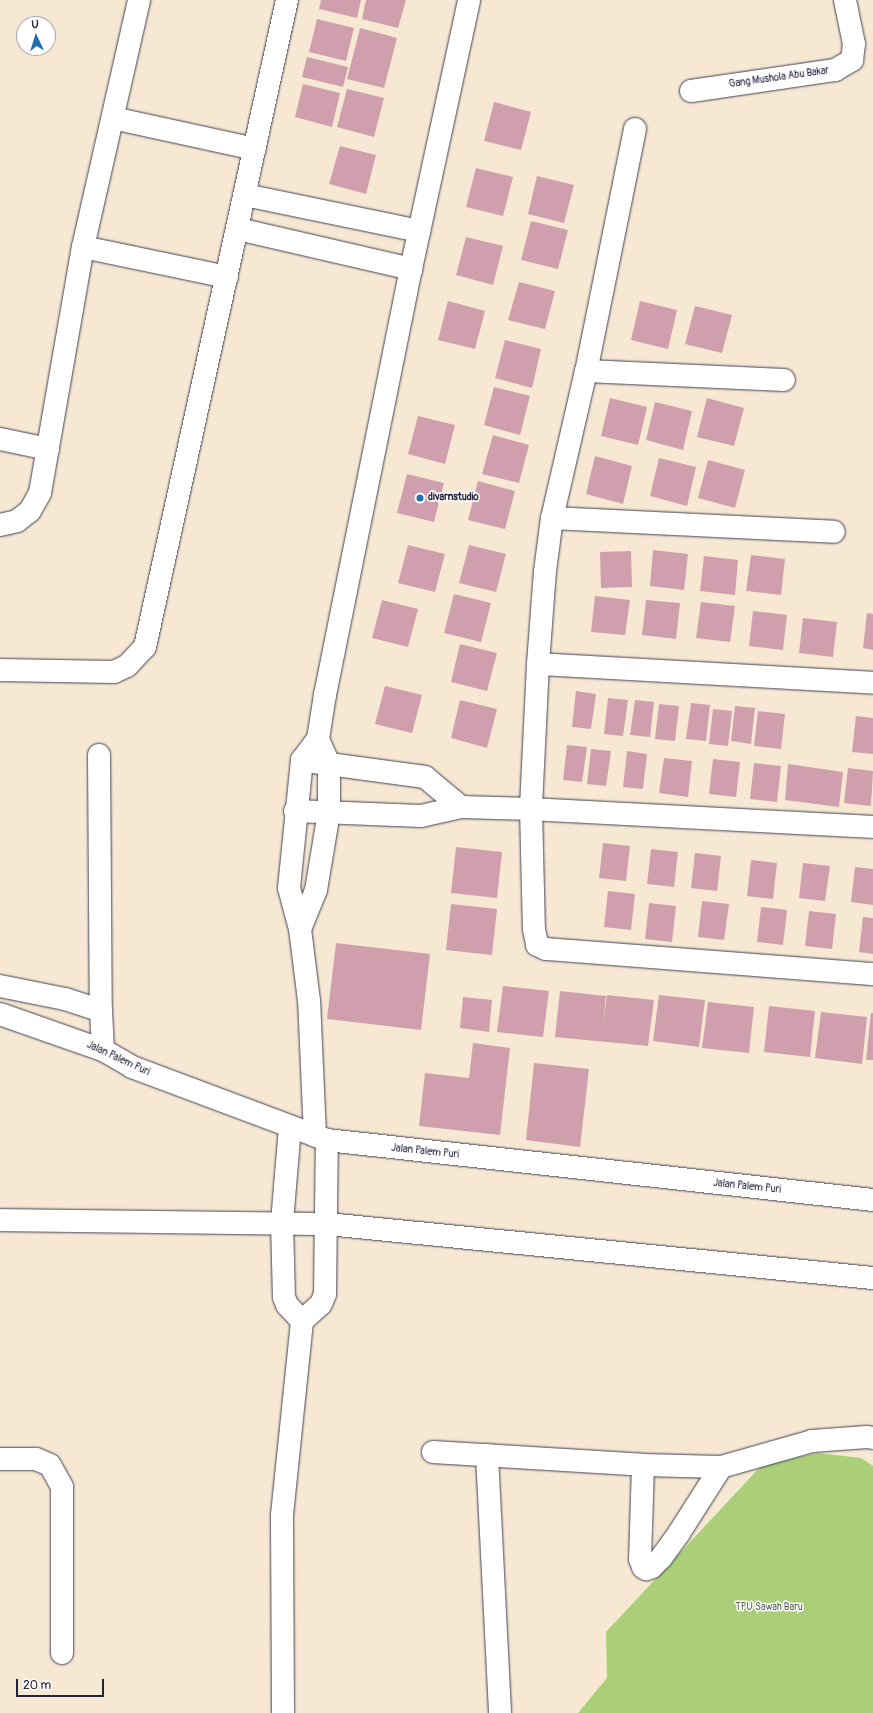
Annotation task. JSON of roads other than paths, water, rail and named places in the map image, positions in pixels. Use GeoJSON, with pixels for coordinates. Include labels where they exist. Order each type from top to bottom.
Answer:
{"type":"FeatureCollection","features":[{"type":"Feature","properties":{"kind":"street"},"geometry":{"type":"LineString","coordinates":[[0,525],[17,521],[30,511],[40,493],[83,247],[139,0]]}},
{"type":"Feature","properties":{"kind":"street"},"geometry":{"type":"LineString","coordinates":[[0,670],[114,672],[127,666],[145,647],[238,229],[287,0]]}},
{"type":"Feature","properties":{"kind":"street"},"geometry":{"type":"LineString","coordinates":[[283,1713],[282,1515],[302,1321],[321,1304],[325,1294],[327,1224],[309,1001],[300,929],[289,888],[295,811],[302,760],[318,739],[325,695],[411,269],[469,0]]}},
{"type":"Feature","properties":{"kind":"street","name":"Gang Mushola Abu Bakar"},"geometry":{"type":"LineString","coordinates":[[691,90],[835,70],[852,60],[854,44],[845,0]]}},
{"type":"Feature","properties":{"kind":"street"},"geometry":{"type":"LineString","coordinates":[[113,118],[255,149]]}},
{"type":"Feature","properties":{"kind":"street"},"geometry":{"type":"LineString","coordinates":[[635,129],[586,370],[552,518],[545,571],[538,664],[531,809],[534,928],[538,945],[546,949],[873,974]]}},
{"type":"Feature","properties":{"kind":"street"},"geometry":{"type":"LineString","coordinates":[[245,195],[419,231]]}},
{"type":"Feature","properties":{"kind":"street"},"geometry":{"type":"LineString","coordinates":[[238,229],[411,269]]}},
{"type":"Feature","properties":{"kind":"street"},"geometry":{"type":"LineString","coordinates":[[83,247],[227,277]]}},
{"type":"Feature","properties":{"kind":"street"},"geometry":{"type":"LineString","coordinates":[[586,370],[784,380]]}},
{"type":"Feature","properties":{"kind":"street"},"geometry":{"type":"LineString","coordinates":[[0,439],[48,449]]}},
{"type":"Feature","properties":{"kind":"street"},"geometry":{"type":"LineString","coordinates":[[552,518],[834,532]]}},
{"type":"Feature","properties":{"kind":"street"},"geometry":{"type":"LineString","coordinates":[[538,664],[873,683]]}},
{"type":"Feature","properties":{"kind":"street"},"geometry":{"type":"LineString","coordinates":[[300,929],[316,890],[329,812],[329,764],[318,739]]}},
{"type":"Feature","properties":{"kind":"street"},"geometry":{"type":"LineString","coordinates":[[99,755],[101,1011],[103,1050]]}},
{"type":"Feature","properties":{"kind":"street"},"geometry":{"type":"LineString","coordinates":[[302,760],[425,776],[461,807]]}},
{"type":"Feature","properties":{"kind":"street"},"geometry":{"type":"LineString","coordinates":[[295,811],[421,816],[461,807],[531,809],[873,827]]}},
{"type":"Feature","properties":{"kind":"street"},"geometry":{"type":"LineString","coordinates":[[0,986],[64,999],[101,1011]]}},
{"type":"Feature","properties":{"kind":"street","name":"Jalan Palem Puri"},"geometry":{"type":"LineString","coordinates":[[0,1014],[103,1050],[132,1067],[321,1138],[873,1200]]}},
{"type":"Feature","properties":{"kind":"street"},"geometry":{"type":"LineString","coordinates":[[290,1127],[282,1222],[284,1297],[287,1305],[302,1321]]}},
{"type":"Feature","properties":{"kind":"street"},"geometry":{"type":"LineString","coordinates":[[0,1220],[282,1222],[327,1224],[873,1278]]}},
{"type":"Feature","properties":{"kind":"street"},"geometry":{"type":"LineString","coordinates":[[433,1452],[643,1465],[721,1467],[812,1441],[867,1437],[873,1438]]}},
{"type":"Feature","properties":{"kind":"street"},"geometry":{"type":"LineString","coordinates":[[487,1455],[500,1713]]}},
{"type":"Feature","properties":{"kind":"street"},"geometry":{"type":"LineString","coordinates":[[0,1459],[36,1459],[50,1465],[62,1487],[62,1653]]}},
{"type":"Feature","properties":{"kind":"street"},"geometry":{"type":"LineString","coordinates":[[643,1465],[640,1559],[643,1567],[646,1569],[652,1567],[661,1558],[679,1533],[721,1467]]}},
{"type":"Feature","properties":{"kind":"place","name":"divarnstudio"},"geometry":{"type":"Point","coordinates":[420,498]}},
{"type":"Feature","properties":{"kind":"park label","name":"TPU Sawah Baru"},"geometry":{"type":"Point","coordinates":[769,1608]}}]}
